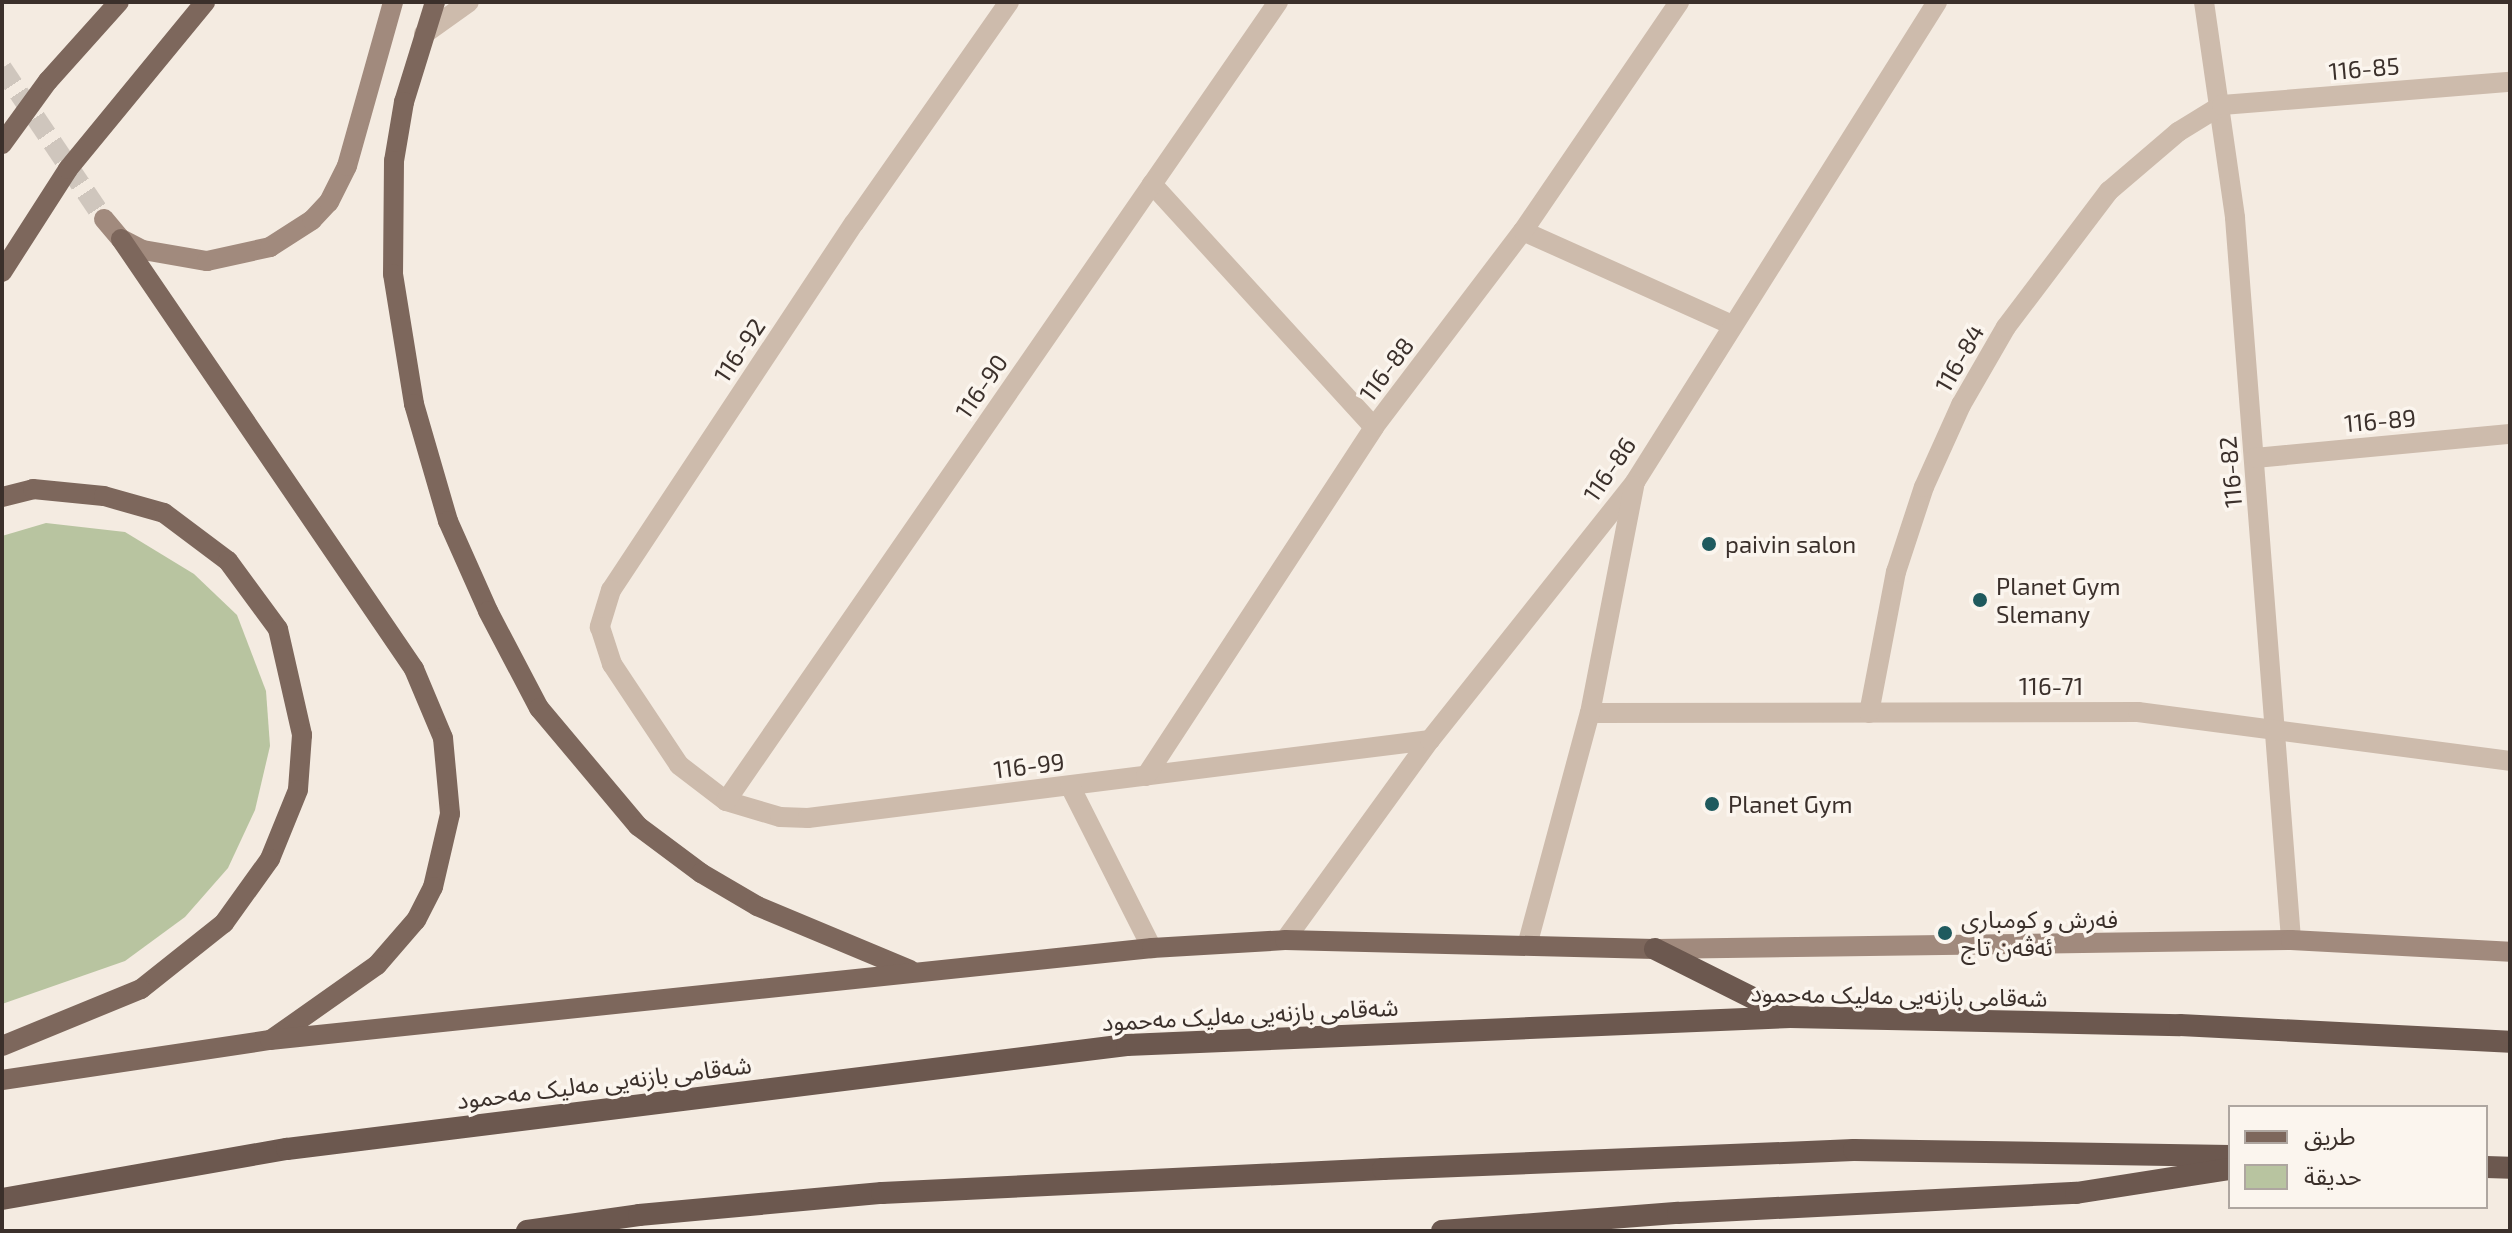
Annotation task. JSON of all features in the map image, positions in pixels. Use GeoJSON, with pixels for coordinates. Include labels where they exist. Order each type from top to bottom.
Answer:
{"type":"FeatureCollection","features":[{"type":"Feature","properties":{"kind":"highway"},"geometry":{"type":"LineString","coordinates":[[1655,949],[1790,1017]]}},
{"type":"Feature","properties":{"kind":"highway","name":"شەقامی بازنەیی مەلیک مەحمود"},"geometry":{"type":"LineString","coordinates":[[2,1199],[287,1149],[1127,1045],[1790,1017],[2180,1025],[2510,1042]]}},
{"type":"Feature","properties":{"kind":"highway"},"geometry":{"type":"LineString","coordinates":[[527,1231],[639,1215],[882,1193],[1414,1167],[1854,1150],[2228,1156]]}},
{"type":"Feature","properties":{"kind":"highway"},"geometry":{"type":"LineString","coordinates":[[2488,1167],[2510,1168]]}},
{"type":"Feature","properties":{"kind":"highway"},"geometry":{"type":"LineString","coordinates":[[1442,1231],[1678,1213],[2076,1193],[2228,1169]]}},
{"type":"Feature","properties":{"kind":"main road"},"geometry":{"type":"LineString","coordinates":[[2,144],[48,81],[119,2]]}},
{"type":"Feature","properties":{"kind":"main road"},"geometry":{"type":"LineString","coordinates":[[2,272],[68,169],[205,2]]}},
{"type":"Feature","properties":{"kind":"main road"},"geometry":{"type":"LineString","coordinates":[[121,239],[174,258],[207,261],[270,247],[312,220],[329,202],[347,166],[393,2]]}},
{"type":"Feature","properties":{"kind":"main road"},"geometry":{"type":"LineString","coordinates":[[435,2],[404,102],[394,161],[398,322],[448,521],[510,652],[539,708],[638,826],[701,873],[757,906],[913,971]]}},
{"type":"Feature","properties":{"kind":"main road"},"geometry":{"type":"LineString","coordinates":[[104,219],[121,239],[414,669],[443,738],[450,775],[448,826],[433,887],[416,920],[377,965],[270,1040]]}},
{"type":"Feature","properties":{"kind":"main road"},"geometry":{"type":"LineString","coordinates":[[2,497],[33,489],[104,496],[164,513],[228,561],[278,629],[302,735],[298,790],[276,845],[224,923],[141,989],[2,1046]]}},
{"type":"Feature","properties":{"kind":"main road"},"geometry":{"type":"LineString","coordinates":[[2,1080],[270,1040],[913,971],[1152,948],[1285,940],[1528,942],[1655,949],[2291,940],[2510,952]]}},
{"type":"Feature","properties":{"kind":"street"},"geometry":{"type":"LineString","coordinates":[[424,34],[469,2]]}},
{"type":"Feature","properties":{"kind":"street","name":"116-92"},"geometry":{"type":"LineString","coordinates":[[662,740],[603,646],[603,608],[611,590],[854,223],[1009,2]]}},
{"type":"Feature","properties":{"kind":"street","name":"116-90"},"geometry":{"type":"LineString","coordinates":[[726,801],[1278,2]]}},
{"type":"Feature","properties":{"kind":"street","name":"116-88"},"geometry":{"type":"LineString","coordinates":[[1146,776],[1374,427],[1523,231],[1679,2]]}},
{"type":"Feature","properties":{"kind":"street","name":"116-86"},"geometry":{"type":"LineString","coordinates":[[1285,940],[1430,740],[1635,482],[1730,324],[1937,2]]}},
{"type":"Feature","properties":{"kind":"street","name":"116-82"},"geometry":{"type":"LineString","coordinates":[[2204,2],[2222,105],[2255,458],[2278,728],[2291,940]]}},
{"type":"Feature","properties":{"kind":"street","name":"116-85"},"geometry":{"type":"LineString","coordinates":[[2222,105],[2510,82]]}},
{"type":"Feature","properties":{"kind":"street","name":"116-84"},"geometry":{"type":"LineString","coordinates":[[1869,713],[1896,572],[1924,487],[1961,405],[2006,327],[2109,191],[2178,132],[2222,105]]}},
{"type":"Feature","properties":{"kind":"street"},"geometry":{"type":"LineString","coordinates":[[1152,184],[1374,427]]}},
{"type":"Feature","properties":{"kind":"street"},"geometry":{"type":"LineString","coordinates":[[1523,231],[1730,324]]}},
{"type":"Feature","properties":{"kind":"street","name":"116-89"},"geometry":{"type":"LineString","coordinates":[[2255,458],[2510,434]]}},
{"type":"Feature","properties":{"kind":"street"},"geometry":{"type":"LineString","coordinates":[[1528,942],[1590,713],[1635,482]]}},
{"type":"Feature","properties":{"kind":"street","name":"116-71"},"geometry":{"type":"LineString","coordinates":[[1590,713],[2138,712],[2278,728],[2510,761]]}},
{"type":"Feature","properties":{"kind":"street","name":"116-99"},"geometry":{"type":"LineString","coordinates":[[662,740],[679,765],[726,801],[780,817],[808,818],[1430,740]]}},
{"type":"Feature","properties":{"kind":"street"},"geometry":{"type":"LineString","coordinates":[[1070,786],[1152,948]]}},
{"type":"Feature","properties":{"kind":"green space"},"geometry":{"type":"Polygon","coordinates":[[[46,523],[125,532],[194,574],[237,615],[266,691],[270,746],[255,810],[228,868],[185,917],[125,961],[2,1004],[2,536],[46,523]]]}},
{"type":"Feature","properties":{"kind":"tunnel"},"geometry":{"type":"LineString","coordinates":[[2,68],[104,219]]}},
{"type":"Feature","properties":{"kind":"place","name":"paivin salon"},"geometry":{"type":"Point","coordinates":[1709,544]}},
{"type":"Feature","properties":{"kind":"place","name":"Planet Gym Slemany"},"geometry":{"type":"Point","coordinates":[1980,600]}},
{"type":"Feature","properties":{"kind":"place","name":"Planet Gym"},"geometry":{"type":"Point","coordinates":[1712,804]}},
{"type":"Feature","properties":{"kind":"place","name":"فەرش و کومباری ئەڤەن تاج"},"geometry":{"type":"Point","coordinates":[1945,933]}}]}
